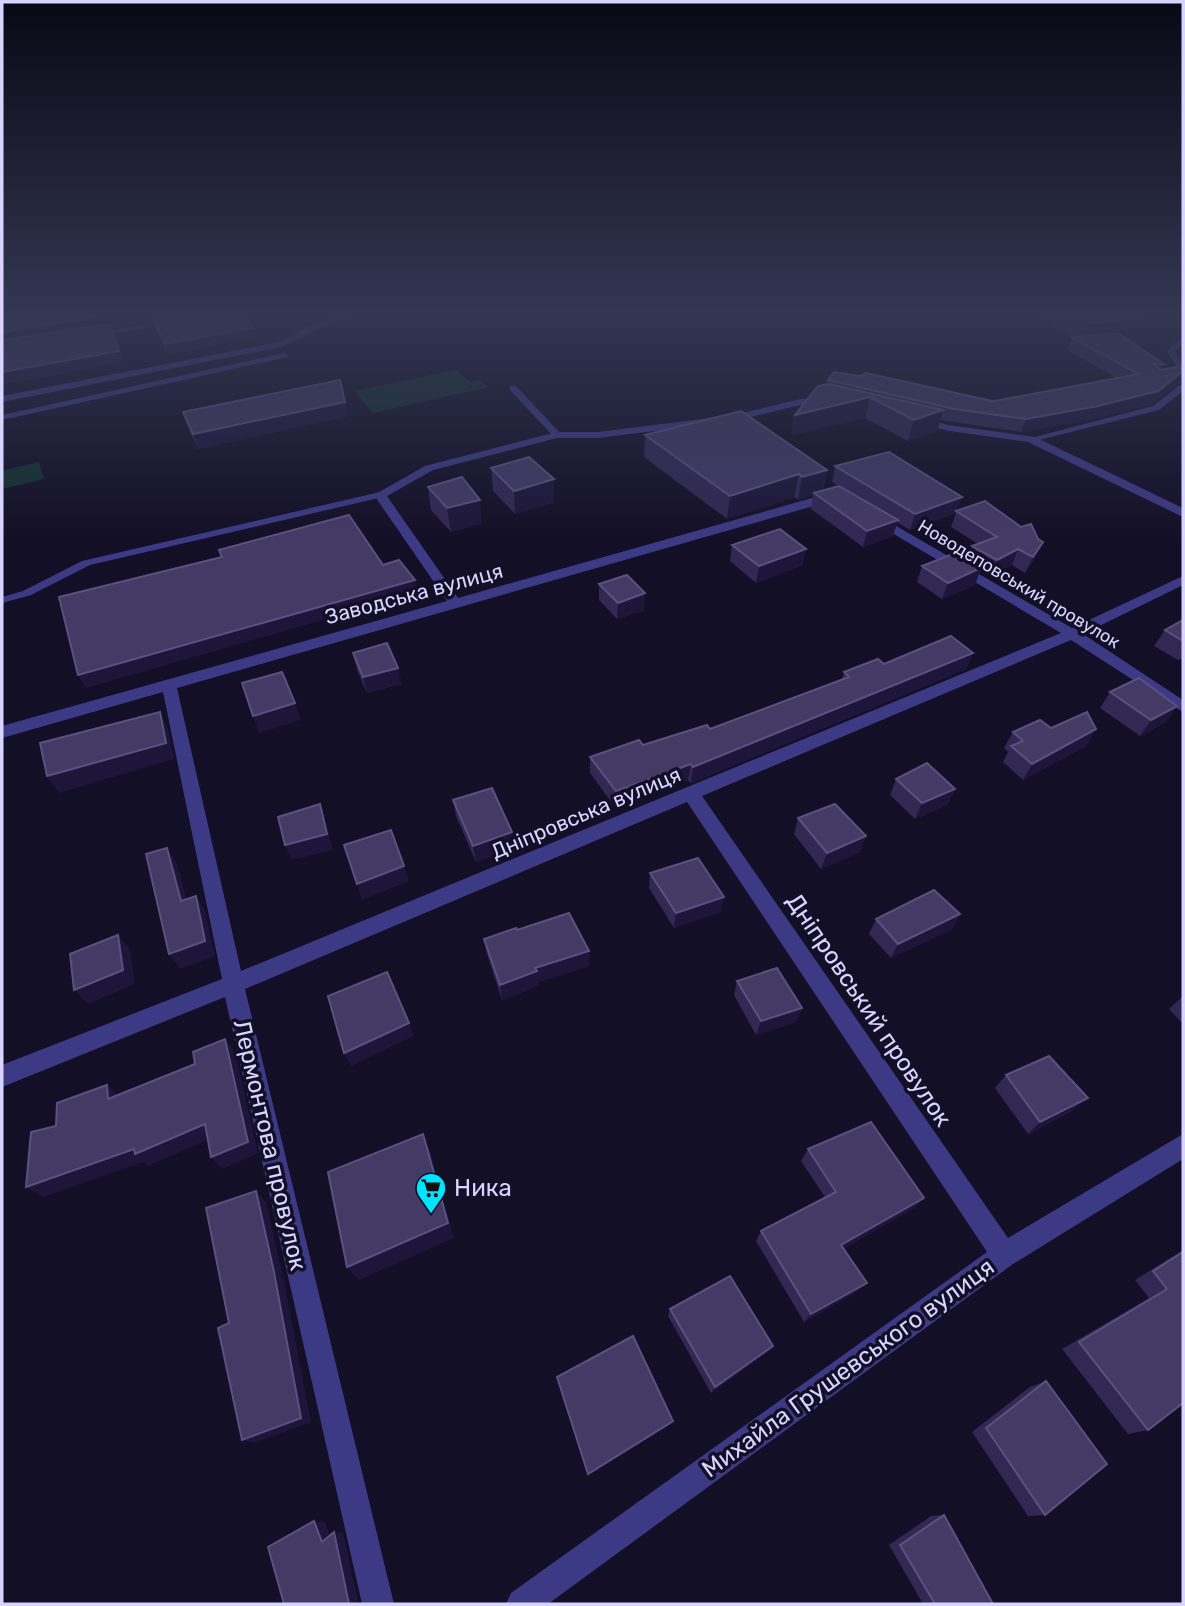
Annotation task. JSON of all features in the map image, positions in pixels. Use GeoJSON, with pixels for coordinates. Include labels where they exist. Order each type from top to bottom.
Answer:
{"type":"FeatureCollection","features":[{"type":"Feature","properties":{"kind":"street"},"geometry":{"type":"LineString","coordinates":[[2,399],[48,390]]}},
{"type":"Feature","properties":{"kind":"street"},"geometry":{"type":"LineString","coordinates":[[455,603],[380,495],[429,468],[557,435],[598,435],[739,422],[800,402],[825,398],[835,401]]}},
{"type":"Feature","properties":{"kind":"street"},"geometry":{"type":"LineString","coordinates":[[902,417],[949,428],[1031,439],[1183,513]]}},
{"type":"Feature","properties":{"kind":"street","name":"Заводська вулиця"},"geometry":{"type":"LineString","coordinates":[[2,732],[455,603],[843,498]]}},
{"type":"Feature","properties":{"kind":"street","name":"Новодеповський провулок"},"geometry":{"type":"LineString","coordinates":[[843,498],[1072,634],[1183,707]]}},
{"type":"Feature","properties":{"kind":"street","name":"Дніпровська вулиця"},"geometry":{"type":"LineString","coordinates":[[2,1076],[233,984],[1072,634],[1183,580]]}},
{"type":"Feature","properties":{"kind":"street","name":"Лермонтова провулок"},"geometry":{"type":"LineString","coordinates":[[169,685],[233,984],[378,1604]]}},
{"type":"Feature","properties":{"kind":"street","name":"Дніпровський провулок"},"geometry":{"type":"LineString","coordinates":[[691,794],[1004,1255]]}},
{"type":"Feature","properties":{"kind":"street","name":"Михайла Грушевського вулиця"},"geometry":{"type":"LineString","coordinates":[[522,1604],[1004,1255],[1183,1146]]}},
{"type":"Feature","properties":{"kind":"lane"},"geometry":{"type":"LineString","coordinates":[[2,418],[128,390]]}},
{"type":"Feature","properties":{"kind":"lane"},"geometry":{"type":"LineString","coordinates":[[515,390],[557,435]]}},
{"type":"Feature","properties":{"kind":"lane"},"geometry":{"type":"LineString","coordinates":[[1031,439],[1156,408],[1179,390]]}},
{"type":"Feature","properties":{"kind":"lane"},"geometry":{"type":"LineString","coordinates":[[2,600],[27,593],[86,563],[380,495]]}},
{"type":"Feature","properties":{"kind":"green space"},"geometry":{"type":"Polygon","coordinates":[[[359,390],[476,390],[373,413],[354,391],[359,390]]]}},
{"type":"Feature","properties":{"kind":"green space"},"geometry":{"type":"Polygon","coordinates":[[[39,462],[44,479],[2,489],[2,471],[39,462]]]}},
{"type":"Feature","properties":{"kind":"building"},"geometry":{"type":"Polygon","coordinates":[[[291,390],[342,390],[345,402],[193,434],[183,412],[291,390]]]}},
{"type":"Feature","properties":{"kind":"building"},"geometry":{"type":"Polygon","coordinates":[[[815,390],[855,390],[943,410],[914,420],[870,397],[795,415],[815,390]]]}},
{"type":"Feature","properties":{"kind":"building"},"geometry":{"type":"Polygon","coordinates":[[[871,390],[942,390],[992,401],[989,402],[1054,390],[1159,390],[1098,406],[1026,419],[954,409],[871,390]]]}},
{"type":"Feature","properties":{"kind":"building"},"geometry":{"type":"Polygon","coordinates":[[[741,411],[827,470],[802,477],[799,474],[730,496],[645,435],[741,411]]]}},
{"type":"Feature","properties":{"kind":"building"},"geometry":{"type":"Polygon","coordinates":[[[889,452],[962,497],[915,514],[835,466],[889,452]]]}},
{"type":"Feature","properties":{"kind":"building"},"geometry":{"type":"Polygon","coordinates":[[[529,457],[554,479],[514,491],[491,468],[529,457]]]}},
{"type":"Feature","properties":{"kind":"building"},"geometry":{"type":"Polygon","coordinates":[[[462,477],[480,500],[447,508],[428,487],[462,477]]]}},
{"type":"Feature","properties":{"kind":"building"},"geometry":{"type":"Polygon","coordinates":[[[839,486],[898,520],[867,531],[814,493],[839,486]]]}},
{"type":"Feature","properties":{"kind":"building"},"geometry":{"type":"Polygon","coordinates":[[[985,501],[1021,527],[1031,524],[1038,539],[1043,542],[1033,557],[1018,549],[997,560],[972,546],[997,537],[956,511],[985,501]]]}},
{"type":"Feature","properties":{"kind":"building"},"geometry":{"type":"Polygon","coordinates":[[[349,515],[383,565],[399,560],[415,580],[78,675],[59,597],[222,557],[219,550],[349,515]]]}},
{"type":"Feature","properties":{"kind":"building"},"geometry":{"type":"Polygon","coordinates":[[[780,529],[806,549],[759,566],[732,545],[780,529]]]}},
{"type":"Feature","properties":{"kind":"building"},"geometry":{"type":"Polygon","coordinates":[[[955,553],[981,568],[948,583],[922,566],[955,553]]]}},
{"type":"Feature","properties":{"kind":"building"},"geometry":{"type":"Polygon","coordinates":[[[627,575],[645,593],[618,603],[599,584],[627,575]]]}},
{"type":"Feature","properties":{"kind":"building"},"geometry":{"type":"Polygon","coordinates":[[[1183,620],[1183,641],[1165,630],[1183,620]]]}},
{"type":"Feature","properties":{"kind":"building"},"geometry":{"type":"Polygon","coordinates":[[[951,636],[973,653],[693,767],[691,764],[616,791],[590,757],[639,740],[643,745],[707,725],[710,729],[849,677],[844,672],[878,659],[884,664],[951,636]]]}},
{"type":"Feature","properties":{"kind":"building"},"geometry":{"type":"Polygon","coordinates":[[[387,643],[398,668],[363,677],[353,653],[387,643]]]}},
{"type":"Feature","properties":{"kind":"building"},"geometry":{"type":"Polygon","coordinates":[[[282,672],[295,703],[253,716],[242,683],[282,672]]]}},
{"type":"Feature","properties":{"kind":"building"},"geometry":{"type":"Polygon","coordinates":[[[1139,678],[1177,706],[1151,720],[1110,692],[1139,678]]]}},
{"type":"Feature","properties":{"kind":"building"},"geometry":{"type":"Polygon","coordinates":[[[160,712],[166,743],[47,776],[40,743],[160,712]]]}},
{"type":"Feature","properties":{"kind":"building"},"geometry":{"type":"Polygon","coordinates":[[[1087,712],[1096,729],[1032,764],[1011,746],[1023,741],[1013,732],[1040,720],[1051,728],[1087,712]]]}},
{"type":"Feature","properties":{"kind":"building"},"geometry":{"type":"Polygon","coordinates":[[[927,763],[955,789],[922,803],[896,779],[927,763]]]}},
{"type":"Feature","properties":{"kind":"building"},"geometry":{"type":"Polygon","coordinates":[[[492,788],[512,832],[473,846],[453,800],[492,788]]]}},
{"type":"Feature","properties":{"kind":"building"},"geometry":{"type":"Polygon","coordinates":[[[320,804],[327,834],[285,845],[278,817],[320,804]]]}},
{"type":"Feature","properties":{"kind":"building"},"geometry":{"type":"Polygon","coordinates":[[[835,804],[866,836],[827,853],[798,818],[835,804]]]}},
{"type":"Feature","properties":{"kind":"building"},"geometry":{"type":"Polygon","coordinates":[[[391,830],[404,866],[357,884],[344,845],[391,830]]]}},
{"type":"Feature","properties":{"kind":"building"},"geometry":{"type":"Polygon","coordinates":[[[167,848],[181,901],[196,896],[205,941],[169,954],[146,854],[167,848]]]}},
{"type":"Feature","properties":{"kind":"building"},"geometry":{"type":"Polygon","coordinates":[[[698,858],[724,897],[676,913],[650,873],[698,858]]]}},
{"type":"Feature","properties":{"kind":"building"},"geometry":{"type":"Polygon","coordinates":[[[934,890],[960,914],[898,944],[876,919],[934,890]]]}},
{"type":"Feature","properties":{"kind":"building"},"geometry":{"type":"Polygon","coordinates":[[[569,913],[589,951],[535,968],[537,971],[500,985],[484,939],[569,913]]]}},
{"type":"Feature","properties":{"kind":"building"},"geometry":{"type":"Polygon","coordinates":[[[118,935],[123,970],[74,990],[70,954],[118,935]]]}},
{"type":"Feature","properties":{"kind":"building"},"geometry":{"type":"Polygon","coordinates":[[[777,968],[802,1008],[761,1021],[737,981],[777,968]]]}},
{"type":"Feature","properties":{"kind":"building"},"geometry":{"type":"Polygon","coordinates":[[[387,972],[409,1023],[344,1053],[328,996],[387,972]]]}},
{"type":"Feature","properties":{"kind":"building"},"geometry":{"type":"Polygon","coordinates":[[[225,1039],[248,1142],[211,1157],[205,1124],[135,1154],[134,1149],[26,1187],[31,1132],[56,1126],[57,1103],[107,1085],[108,1099],[195,1064],[193,1052],[225,1039]]]}},
{"type":"Feature","properties":{"kind":"building"},"geometry":{"type":"Polygon","coordinates":[[[1049,1056],[1088,1098],[1040,1122],[1006,1075],[1049,1056]]]}},
{"type":"Feature","properties":{"kind":"building"},"geometry":{"type":"Polygon","coordinates":[[[871,1122],[924,1198],[841,1245],[867,1283],[811,1314],[761,1231],[836,1192],[808,1149],[871,1122]]]}},
{"type":"Feature","properties":{"kind":"building"},"geometry":{"type":"Polygon","coordinates":[[[423,1134],[448,1223],[347,1267],[328,1172],[423,1134]]]}},
{"type":"Feature","properties":{"kind":"building"},"geometry":{"type":"Polygon","coordinates":[[[256,1191],[301,1418],[242,1440],[218,1328],[229,1323],[206,1208],[256,1191]]]}},
{"type":"Feature","properties":{"kind":"building"},"geometry":{"type":"Polygon","coordinates":[[[1183,1252],[1183,1403],[1148,1430],[1079,1342],[1167,1289],[1153,1271],[1183,1252]]]}},
{"type":"Feature","properties":{"kind":"building"},"geometry":{"type":"Polygon","coordinates":[[[730,1276],[773,1346],[715,1387],[670,1309],[730,1276]]]}},
{"type":"Feature","properties":{"kind":"building"},"geometry":{"type":"Polygon","coordinates":[[[633,1336],[673,1421],[588,1474],[557,1377],[633,1336]]]}},
{"type":"Feature","properties":{"kind":"building"},"geometry":{"type":"Polygon","coordinates":[[[1046,1381],[1107,1464],[1045,1515],[986,1428],[1046,1381]]]}},
{"type":"Feature","properties":{"kind":"building"},"geometry":{"type":"Polygon","coordinates":[[[944,1515],[993,1604],[935,1604],[900,1545],[944,1515]]]}},
{"type":"Feature","properties":{"kind":"building"},"geometry":{"type":"Polygon","coordinates":[[[314,1521],[322,1542],[334,1532],[349,1604],[284,1604],[268,1547],[314,1521]]]}},
{"type":"Feature","properties":{"kind":"place","name":"Ника"},"geometry":{"type":"Point","coordinates":[431,1215]}}]}
